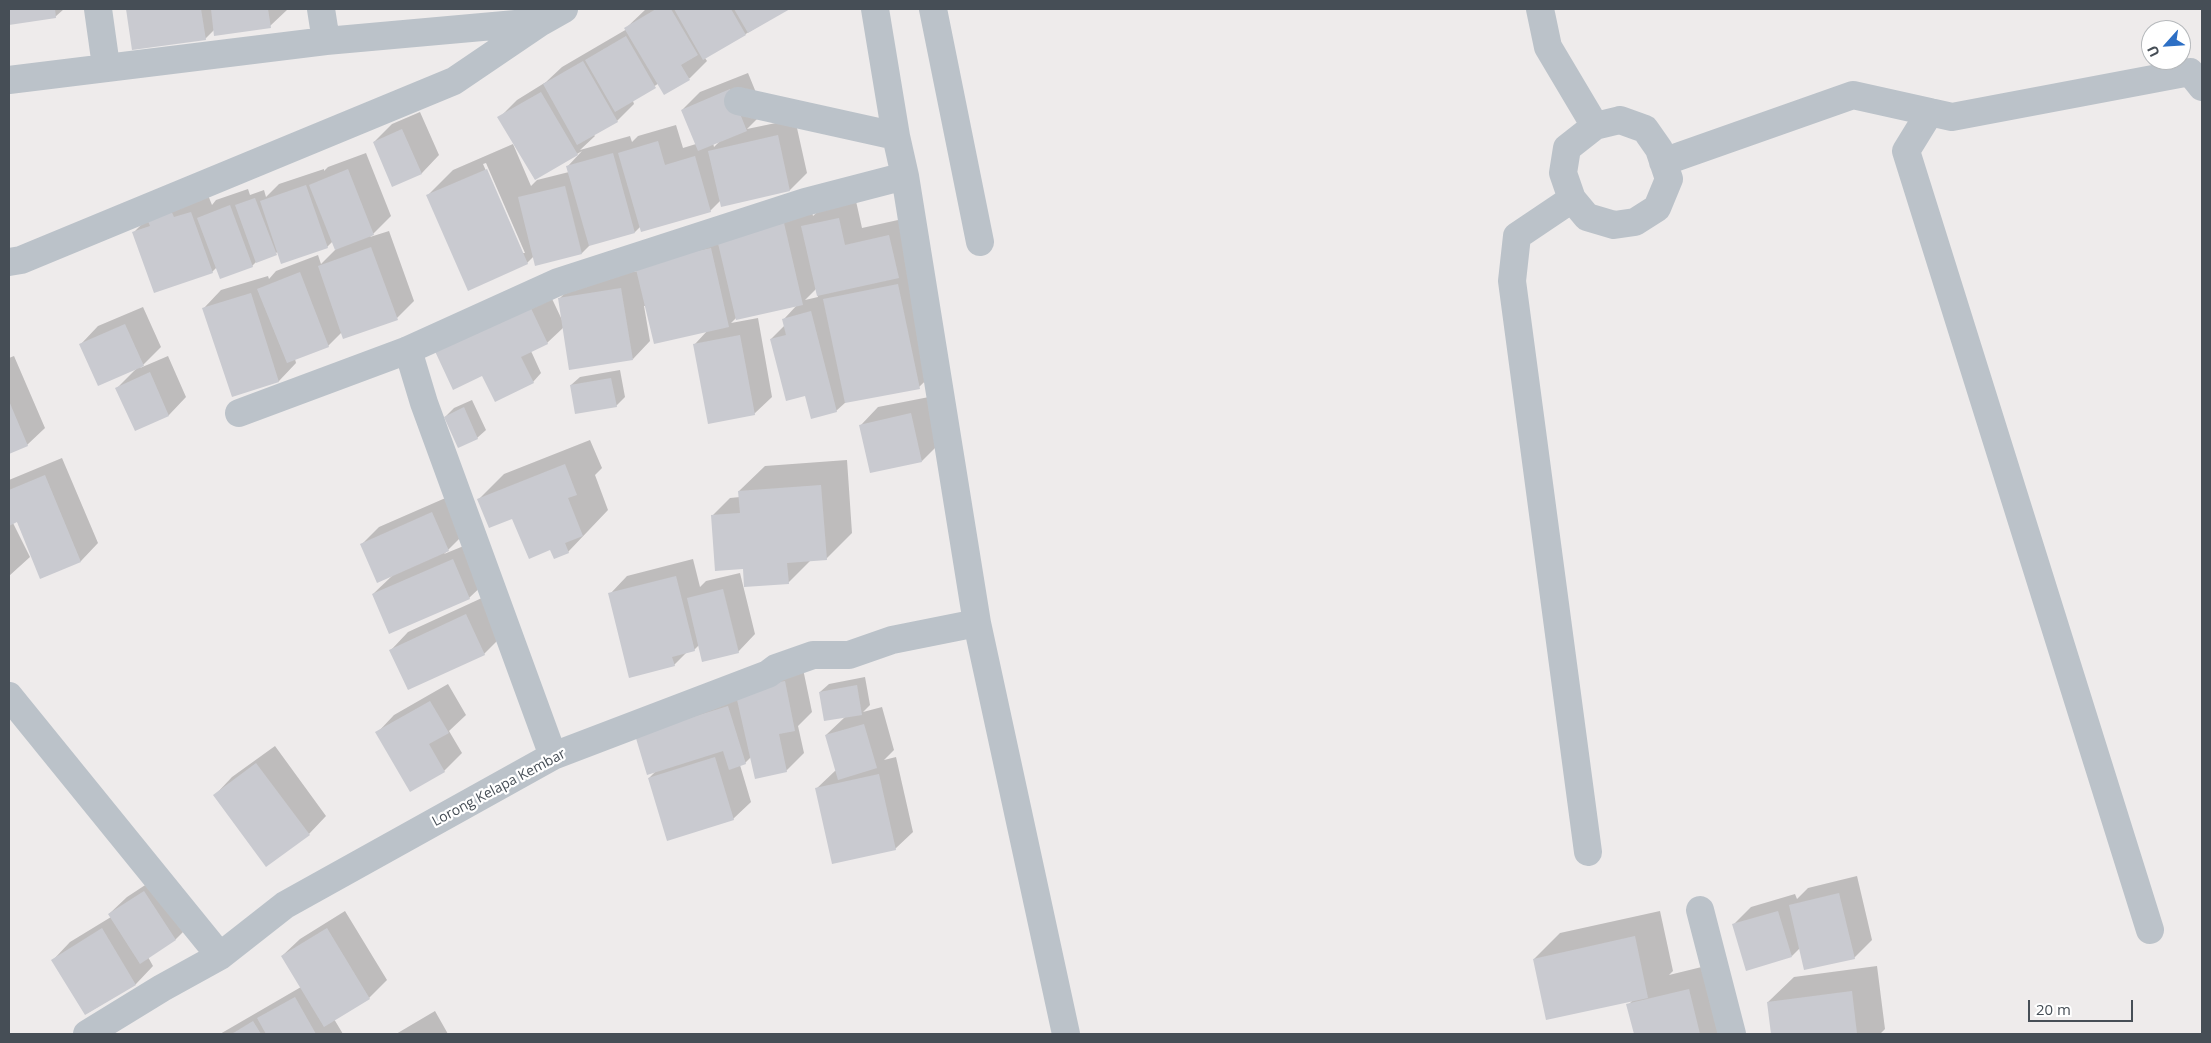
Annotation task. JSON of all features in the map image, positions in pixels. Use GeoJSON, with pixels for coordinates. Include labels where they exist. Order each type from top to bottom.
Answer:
{"type":"FeatureCollection","features":[{"type":"Feature","properties":{"kind":"street"},"geometry":{"type":"LineString","coordinates":[[98,9],[106,66]]}},
{"type":"Feature","properties":{"kind":"street"},"geometry":{"type":"LineString","coordinates":[[321,9],[326,41]]}},
{"type":"Feature","properties":{"kind":"street"},"geometry":{"type":"LineString","coordinates":[[875,9],[896,136],[905,176],[977,623],[1066,1034]]}},
{"type":"Feature","properties":{"kind":"street"},"geometry":{"type":"LineString","coordinates":[[933,9],[980,242]]}},
{"type":"Feature","properties":{"kind":"street"},"geometry":{"type":"LineString","coordinates":[[1540,9],[1548,47],[1595,126]]}},
{"type":"Feature","properties":{"kind":"street"},"geometry":{"type":"LineString","coordinates":[[9,80],[106,66],[548,13]]}},
{"type":"Feature","properties":{"kind":"street"},"geometry":{"type":"LineString","coordinates":[[13,258],[454,81],[548,13]]}},
{"type":"Feature","properties":{"kind":"street"},"geometry":{"type":"LineString","coordinates":[[1663,162],[1853,95],[1952,117],[2190,72],[2202,87]]}},
{"type":"Feature","properties":{"kind":"street"},"geometry":{"type":"LineString","coordinates":[[738,101],[896,136]]}},
{"type":"Feature","properties":{"kind":"street"},"geometry":{"type":"LineString","coordinates":[[1930,112],[1906,151],[2150,930]]}},
{"type":"Feature","properties":{"kind":"street"},"geometry":{"type":"LineString","coordinates":[[1620,120],[1645,129],[1659,149],[1669,179],[1657,208],[1635,222],[1614,225],[1587,217],[1572,199],[1563,173],[1568,148],[1595,126],[1620,120]]}},
{"type":"Feature","properties":{"kind":"street"},"geometry":{"type":"LineString","coordinates":[[239,413],[408,350],[558,282],[805,202],[905,176]]}},
{"type":"Feature","properties":{"kind":"street"},"geometry":{"type":"LineString","coordinates":[[1572,199],[1517,236],[1512,282],[1588,852]]}},
{"type":"Feature","properties":{"kind":"street"},"geometry":{"type":"LineString","coordinates":[[408,350],[424,403],[553,756]]}},
{"type":"Feature","properties":{"kind":"street","name":"Lorong Kelapa Kembar"},"geometry":{"type":"LineString","coordinates":[[92,1033],[220,956],[285,905],[553,756],[768,674],[776,668],[813,654],[849,655],[892,640],[977,623]]}},
{"type":"Feature","properties":{"kind":"street"},"geometry":{"type":"LineString","coordinates":[[9,696],[220,956]]}},
{"type":"Feature","properties":{"kind":"street"},"geometry":{"type":"LineString","coordinates":[[1700,910],[1732,1034]]}},
{"type":"Feature","properties":{"kind":"building"},"geometry":{"type":"Polygon","coordinates":[[[9,9],[55,9],[56,18],[9,25],[9,9]]]}},
{"type":"Feature","properties":{"kind":"building"},"geometry":{"type":"Polygon","coordinates":[[[126,9],[201,9],[206,40],[132,50],[126,9]]]}},
{"type":"Feature","properties":{"kind":"building"},"geometry":{"type":"Polygon","coordinates":[[[211,9],[268,9],[271,28],[214,36],[211,9]]]}},
{"type":"Feature","properties":{"kind":"building"},"geometry":{"type":"Polygon","coordinates":[[[656,9],[671,9],[698,55],[681,65],[690,80],[664,95],[624,28],[656,9]]]}},
{"type":"Feature","properties":{"kind":"building"},"geometry":{"type":"Polygon","coordinates":[[[674,9],[731,9],[746,35],[703,60],[674,9]]]}},
{"type":"Feature","properties":{"kind":"building"},"geometry":{"type":"Polygon","coordinates":[[[734,9],[790,9],[748,33],[734,9]]]}},
{"type":"Feature","properties":{"kind":"building"},"geometry":{"type":"Polygon","coordinates":[[[626,36],[656,88],[615,112],[585,60],[626,36]]]}},
{"type":"Feature","properties":{"kind":"building"},"geometry":{"type":"Polygon","coordinates":[[[583,61],[618,122],[577,145],[543,84],[583,61]]]}},
{"type":"Feature","properties":{"kind":"building"},"geometry":{"type":"Polygon","coordinates":[[[730,89],[747,131],[698,151],[681,110],[730,89]]]}},
{"type":"Feature","properties":{"kind":"building"},"geometry":{"type":"Polygon","coordinates":[[[541,92],[578,155],[535,180],[497,117],[541,92]]]}},
{"type":"Feature","properties":{"kind":"building"},"geometry":{"type":"Polygon","coordinates":[[[402,129],[422,174],[392,187],[373,142],[402,129]]]}},
{"type":"Feature","properties":{"kind":"building"},"geometry":{"type":"Polygon","coordinates":[[[778,135],[790,191],[721,207],[708,151],[778,135]]]}},
{"type":"Feature","properties":{"kind":"building"},"geometry":{"type":"Polygon","coordinates":[[[658,141],[665,165],[695,156],[711,212],[641,232],[618,153],[658,141]]]}},
{"type":"Feature","properties":{"kind":"building"},"geometry":{"type":"Polygon","coordinates":[[[613,153],[635,233],[589,246],[566,166],[613,153]]]}},
{"type":"Feature","properties":{"kind":"building"},"geometry":{"type":"Polygon","coordinates":[[[348,169],[374,235],[335,250],[309,185],[348,169]]]}},
{"type":"Feature","properties":{"kind":"building"},"geometry":{"type":"Polygon","coordinates":[[[487,169],[528,264],[468,291],[426,195],[487,169]]]}},
{"type":"Feature","properties":{"kind":"building"},"geometry":{"type":"Polygon","coordinates":[[[306,185],[328,248],[281,264],[260,201],[306,185]]]}},
{"type":"Feature","properties":{"kind":"building"},"geometry":{"type":"Polygon","coordinates":[[[565,186],[582,254],[535,266],[518,197],[565,186]]]}},
{"type":"Feature","properties":{"kind":"building"},"geometry":{"type":"Polygon","coordinates":[[[255,198],[277,255],[256,263],[235,205],[255,198]]]}},
{"type":"Feature","properties":{"kind":"building"},"geometry":{"type":"Polygon","coordinates":[[[168,204],[174,217],[191,212],[213,273],[154,293],[132,232],[150,226],[144,212],[168,204]]]}},
{"type":"Feature","properties":{"kind":"building"},"geometry":{"type":"Polygon","coordinates":[[[230,205],[253,267],[220,279],[197,218],[230,205]]]}},
{"type":"Feature","properties":{"kind":"building"},"geometry":{"type":"Polygon","coordinates":[[[839,218],[845,245],[889,235],[899,278],[817,296],[801,226],[839,218]]]}},
{"type":"Feature","properties":{"kind":"building"},"geometry":{"type":"Polygon","coordinates":[[[784,223],[803,305],[736,320],[717,239],[784,223]]]}},
{"type":"Feature","properties":{"kind":"building"},"geometry":{"type":"Polygon","coordinates":[[[371,247],[398,320],[343,339],[318,266],[371,247]]]}},
{"type":"Feature","properties":{"kind":"building"},"geometry":{"type":"Polygon","coordinates":[[[711,248],[729,327],[654,344],[635,265],[711,248]]]}},
{"type":"Feature","properties":{"kind":"building"},"geometry":{"type":"Polygon","coordinates":[[[300,272],[329,347],[287,363],[257,289],[300,272]]]}},
{"type":"Feature","properties":{"kind":"building"},"geometry":{"type":"Polygon","coordinates":[[[898,284],[920,389],[845,403],[823,299],[898,284]]]}},
{"type":"Feature","properties":{"kind":"building"},"geometry":{"type":"Polygon","coordinates":[[[621,288],[633,360],[569,370],[558,298],[621,288]]]}},
{"type":"Feature","properties":{"kind":"building"},"geometry":{"type":"Polygon","coordinates":[[[251,293],[279,382],[232,397],[202,308],[251,293]]]}},
{"type":"Feature","properties":{"kind":"building"},"geometry":{"type":"Polygon","coordinates":[[[528,302],[548,344],[521,357],[534,383],[495,402],[482,376],[453,390],[433,347],[528,302]]]}},
{"type":"Feature","properties":{"kind":"building"},"geometry":{"type":"Polygon","coordinates":[[[811,311],[837,412],[811,419],[805,396],[786,401],[770,339],[786,335],[782,319],[811,311]]]}},
{"type":"Feature","properties":{"kind":"building"},"geometry":{"type":"Polygon","coordinates":[[[125,324],[144,366],[98,386],[79,344],[125,324]]]}},
{"type":"Feature","properties":{"kind":"building"},"geometry":{"type":"Polygon","coordinates":[[[740,335],[755,415],[708,424],[693,344],[740,335]]]}},
{"type":"Feature","properties":{"kind":"building"},"geometry":{"type":"Polygon","coordinates":[[[150,372],[169,416],[135,431],[115,388],[150,372]]]}},
{"type":"Feature","properties":{"kind":"building"},"geometry":{"type":"Polygon","coordinates":[[[611,378],[617,407],[575,414],[570,385],[611,378]]]}},
{"type":"Feature","properties":{"kind":"building"},"geometry":{"type":"Polygon","coordinates":[[[9,401],[28,446],[9,454],[9,401]]]}},
{"type":"Feature","properties":{"kind":"building"},"geometry":{"type":"Polygon","coordinates":[[[464,407],[478,439],[458,448],[444,417],[464,407]]]}},
{"type":"Feature","properties":{"kind":"building"},"geometry":{"type":"Polygon","coordinates":[[[911,413],[922,462],[870,473],[859,425],[911,413]]]}},
{"type":"Feature","properties":{"kind":"building"},"geometry":{"type":"Polygon","coordinates":[[[565,464],[577,495],[568,498],[583,536],[565,543],[569,553],[554,559],[550,550],[529,559],[512,519],[489,528],[477,499],[565,464]]]}},
{"type":"Feature","properties":{"kind":"building"},"geometry":{"type":"Polygon","coordinates":[[[45,475],[81,562],[40,579],[17,522],[9,526],[9,490],[45,475]]]}},
{"type":"Feature","properties":{"kind":"building"},"geometry":{"type":"Polygon","coordinates":[[[821,485],[827,560],[787,563],[789,584],[744,587],[743,569],[715,571],[711,515],[740,513],[738,491],[821,485]]]}},
{"type":"Feature","properties":{"kind":"building"},"geometry":{"type":"Polygon","coordinates":[[[432,512],[449,551],[377,583],[360,544],[432,512]]]}},
{"type":"Feature","properties":{"kind":"building"},"geometry":{"type":"Polygon","coordinates":[[[453,559],[470,599],[389,634],[372,594],[453,559]]]}},
{"type":"Feature","properties":{"kind":"building"},"geometry":{"type":"Polygon","coordinates":[[[676,576],[695,651],[672,657],[675,666],[629,678],[608,593],[676,576]]]}},
{"type":"Feature","properties":{"kind":"building"},"geometry":{"type":"Polygon","coordinates":[[[723,589],[739,653],[702,662],[687,598],[723,589]]]}},
{"type":"Feature","properties":{"kind":"building"},"geometry":{"type":"Polygon","coordinates":[[[466,614],[485,655],[408,690],[389,650],[466,614]]]}},
{"type":"Feature","properties":{"kind":"building"},"geometry":{"type":"Polygon","coordinates":[[[785,681],[795,731],[779,734],[787,772],[755,779],[735,691],[785,681]]]}},
{"type":"Feature","properties":{"kind":"building"},"geometry":{"type":"Polygon","coordinates":[[[857,685],[862,715],[824,721],[819,692],[857,685]]]}},
{"type":"Feature","properties":{"kind":"building"},"geometry":{"type":"Polygon","coordinates":[[[430,701],[449,733],[429,744],[445,772],[410,792],[375,732],[430,701]]]}},
{"type":"Feature","properties":{"kind":"building"},"geometry":{"type":"Polygon","coordinates":[[[728,706],[746,764],[729,770],[723,751],[647,775],[635,735],[728,706]]]}},
{"type":"Feature","properties":{"kind":"building"},"geometry":{"type":"Polygon","coordinates":[[[864,724],[877,768],[838,780],[825,735],[864,724]]]}},
{"type":"Feature","properties":{"kind":"building"},"geometry":{"type":"Polygon","coordinates":[[[715,757],[734,820],[667,841],[648,778],[715,757]]]}},
{"type":"Feature","properties":{"kind":"building"},"geometry":{"type":"Polygon","coordinates":[[[256,763],[310,835],[266,867],[213,795],[256,763]]]}},
{"type":"Feature","properties":{"kind":"building"},"geometry":{"type":"Polygon","coordinates":[[[879,774],[896,850],[832,864],[815,788],[879,774]]]}},
{"type":"Feature","properties":{"kind":"building"},"geometry":{"type":"Polygon","coordinates":[[[144,891],[176,940],[140,964],[108,914],[144,891]]]}},
{"type":"Feature","properties":{"kind":"building"},"geometry":{"type":"Polygon","coordinates":[[[1839,893],[1855,959],[1804,970],[1789,905],[1839,893]]]}},
{"type":"Feature","properties":{"kind":"building"},"geometry":{"type":"Polygon","coordinates":[[[1778,911],[1792,957],[1746,971],[1732,924],[1778,911]]]}},
{"type":"Feature","properties":{"kind":"building"},"geometry":{"type":"Polygon","coordinates":[[[102,928],[136,985],[85,1015],[51,960],[102,928]]]}},
{"type":"Feature","properties":{"kind":"building"},"geometry":{"type":"Polygon","coordinates":[[[327,928],[370,999],[324,1027],[281,956],[327,928]]]}},
{"type":"Feature","properties":{"kind":"building"},"geometry":{"type":"Polygon","coordinates":[[[1635,936],[1648,998],[1546,1020],[1533,959],[1635,936]]]}},
{"type":"Feature","properties":{"kind":"building"},"geometry":{"type":"Polygon","coordinates":[[[1689,989],[1700,1034],[1634,1034],[1626,1004],[1689,989]]]}},
{"type":"Feature","properties":{"kind":"building"},"geometry":{"type":"Polygon","coordinates":[[[1852,991],[1857,1034],[1771,1034],[1767,1002],[1852,991]]]}},
{"type":"Feature","properties":{"kind":"building"},"geometry":{"type":"Polygon","coordinates":[[[295,997],[316,1034],[266,1034],[257,1018],[295,997]]]}},
{"type":"Feature","properties":{"kind":"building"},"geometry":{"type":"Polygon","coordinates":[[[253,1021],[261,1034],[231,1034],[235,1032],[253,1021]]]}}]}
